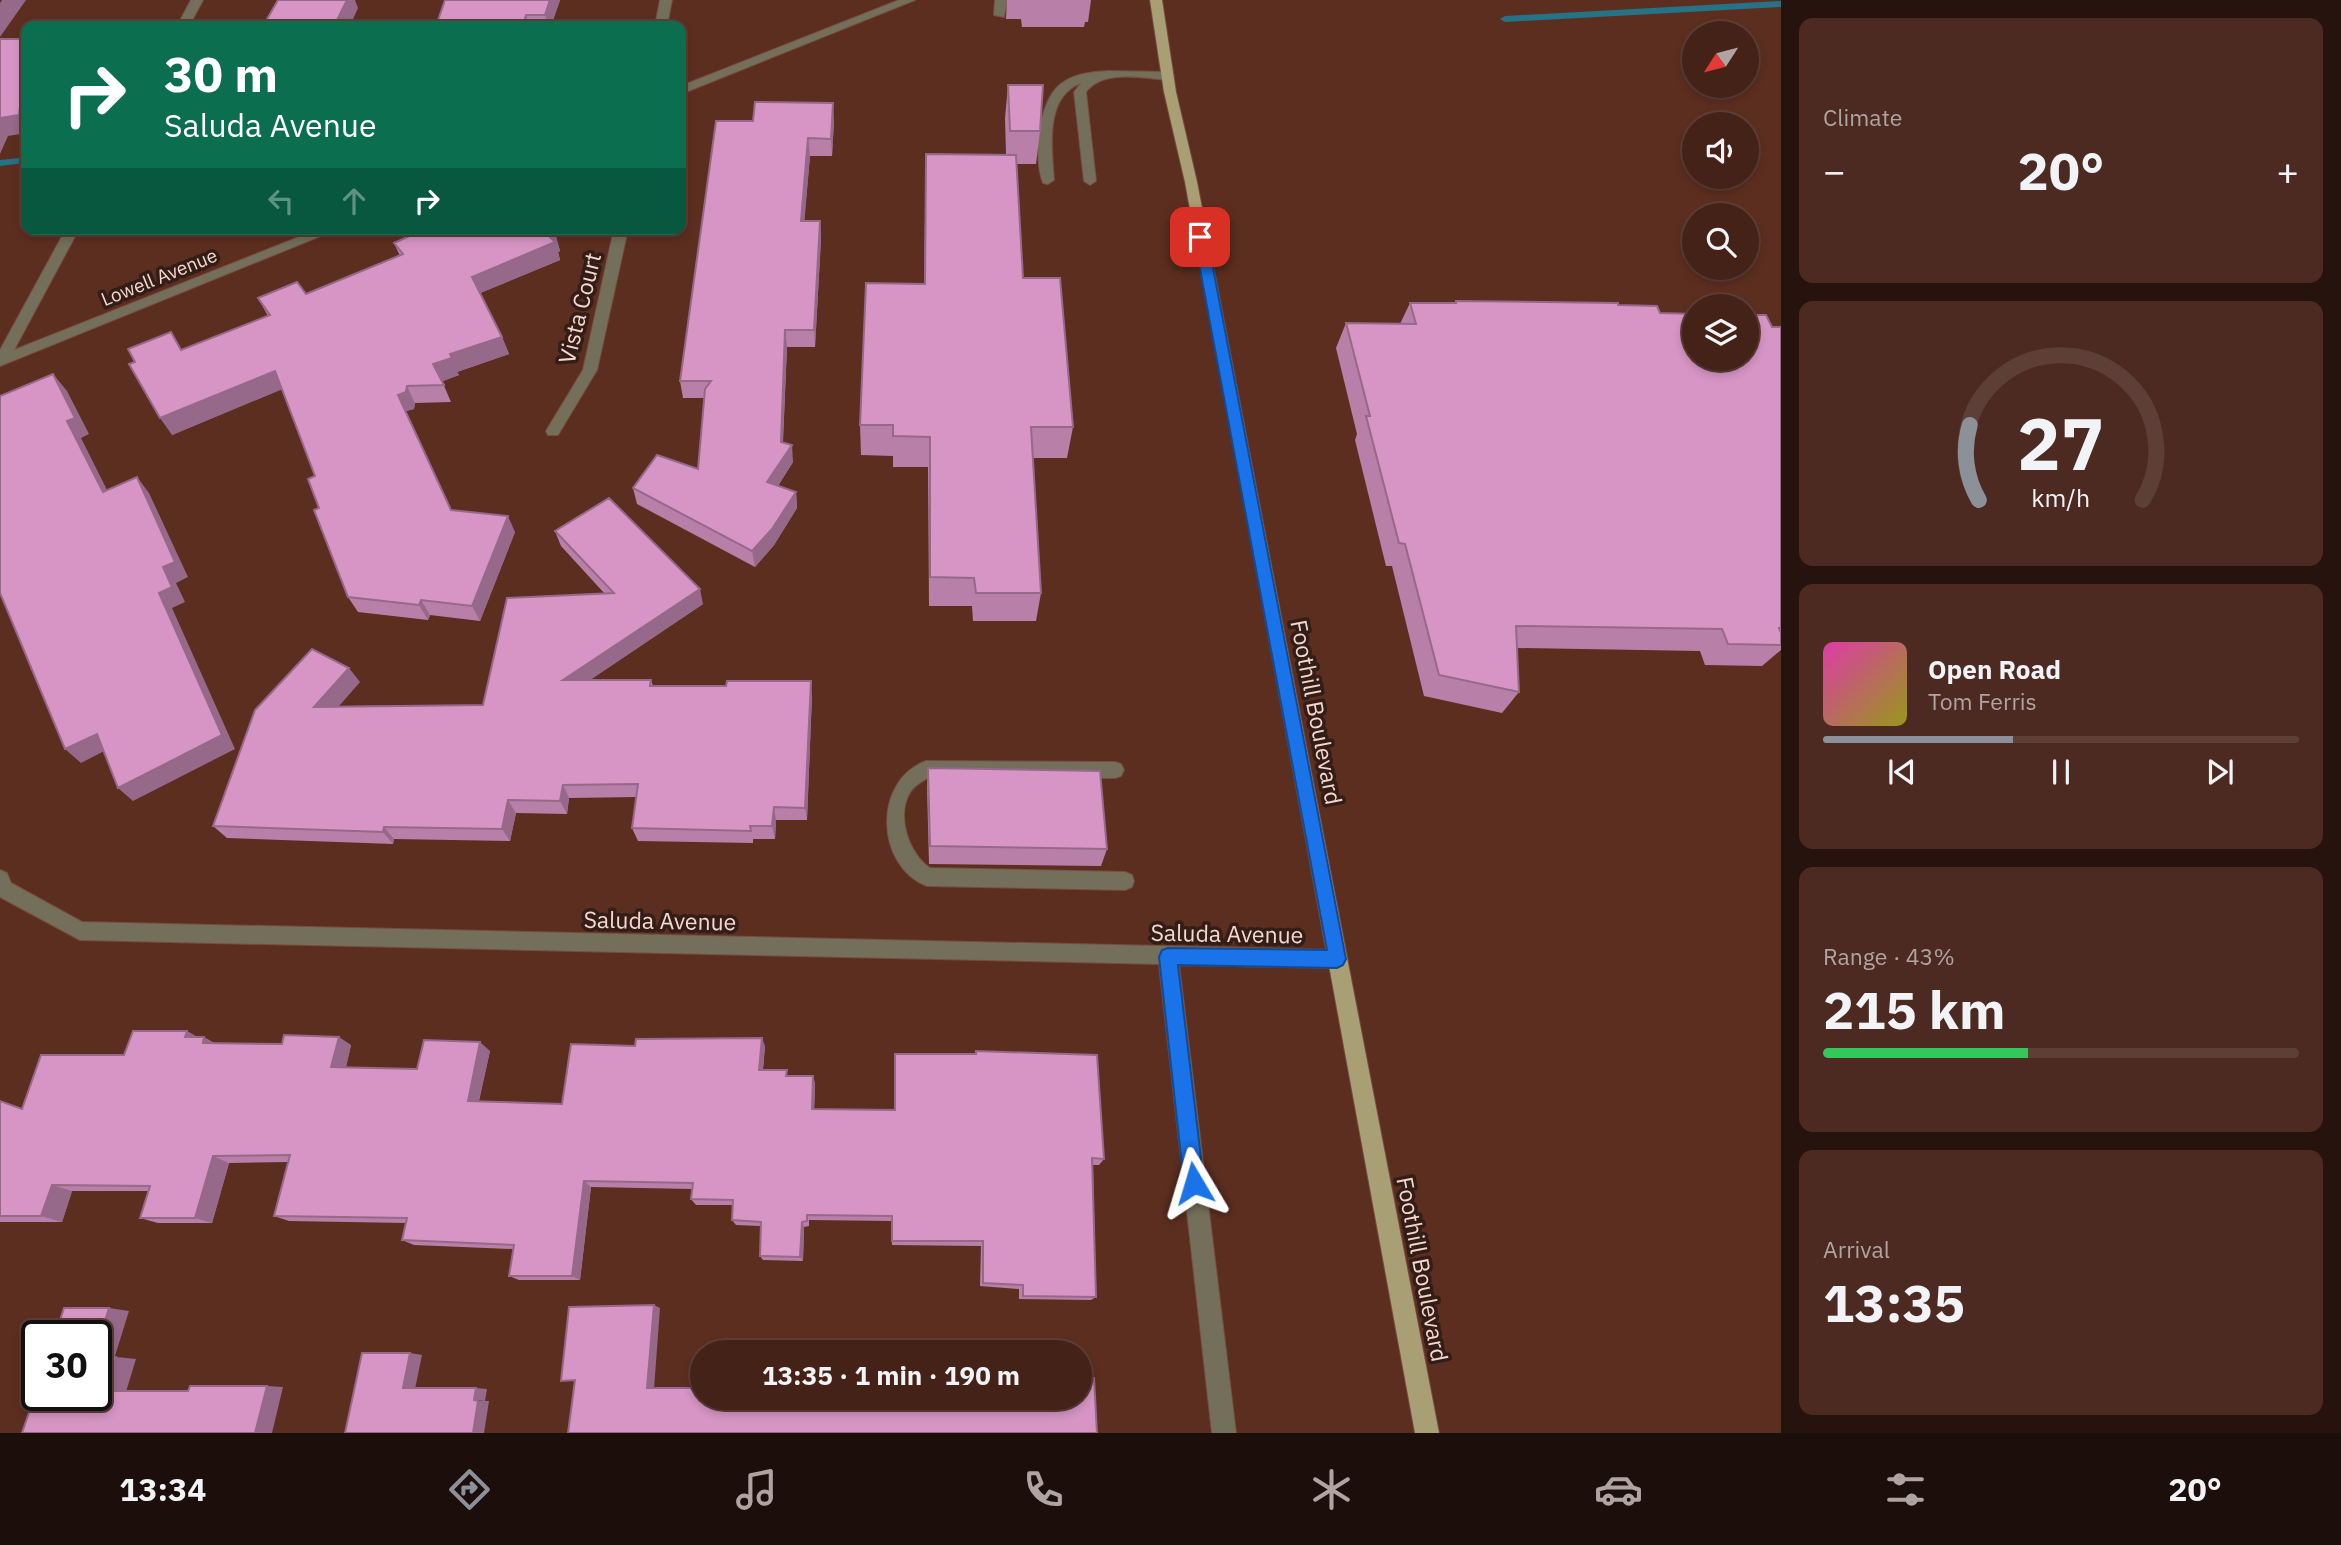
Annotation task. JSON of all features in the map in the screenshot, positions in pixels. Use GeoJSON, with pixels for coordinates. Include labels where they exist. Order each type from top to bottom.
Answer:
{"type":"FeatureCollection","features":[{"type":"Feature","properties":{"kind":"main road","name":"Foothill Boulevard"},"geometry":{"type":"LineString","coordinates":[[1156,0],[1168,76],[1191,182],[1427,1433]]}},
{"type":"Feature","properties":{"kind":"street"},"geometry":{"type":"LineString","coordinates":[[186,21],[197,0]]}},
{"type":"Feature","properties":{"kind":"street"},"geometry":{"type":"LineString","coordinates":[[662,21],[666,0]]}},
{"type":"Feature","properties":{"kind":"street"},"geometry":{"type":"LineString","coordinates":[[686,88],[909,0]]}},
{"type":"Feature","properties":{"kind":"street"},"geometry":{"type":"LineString","coordinates":[[1000,15],[1001,0]]}},
{"type":"Feature","properties":{"kind":"street"},"geometry":{"type":"LineString","coordinates":[[1048,180],[1047,132],[1051,100],[1060,87],[1079,77],[1116,73],[1168,76]]}},
{"type":"Feature","properties":{"kind":"street"},"geometry":{"type":"LineString","coordinates":[[1090,181],[1080,92],[1086,84],[1116,73]]}},
{"type":"Feature","properties":{"kind":"street"},"geometry":{"type":"LineString","coordinates":[[1,361],[70,235]]}},
{"type":"Feature","properties":{"kind":"street","name":"Lowell Avenue"},"geometry":{"type":"LineString","coordinates":[[1,361],[317,235]]}},
{"type":"Feature","properties":{"kind":"street","name":"Vista Court"},"geometry":{"type":"LineString","coordinates":[[553,431],[590,370],[620,235]]}},
{"type":"Feature","properties":{"kind":"street"},"geometry":{"type":"LineString","coordinates":[[1115,769],[926,769],[905,783],[898,797],[897,825],[902,850],[911,866],[927,877],[1125,881]]}},
{"type":"Feature","properties":{"kind":"street","name":"Saluda Avenue"},"geometry":{"type":"LineString","coordinates":[[0,879],[3,889],[80,931],[1337,959]]}},
{"type":"Feature","properties":{"kind":"street"},"geometry":{"type":"LineString","coordinates":[[1168,957],[1224,1433]]}},
{"type":"Feature","properties":{"kind":"building"},"geometry":{"type":"Polygon","coordinates":[[[278,0],[347,0],[336,21],[266,21],[278,0]]]}},
{"type":"Feature","properties":{"kind":"building"},"geometry":{"type":"Polygon","coordinates":[[[445,0],[550,0],[545,15],[526,15],[524,21],[438,21],[445,0]]]}},
{"type":"Feature","properties":{"kind":"building"},"geometry":{"type":"Polygon","coordinates":[[[0,39],[21,39],[19,115],[0,118],[0,39]]]}},
{"type":"Feature","properties":{"kind":"building"},"geometry":{"type":"Polygon","coordinates":[[[1008,85],[1043,85],[1040,131],[1010,131],[1008,85]]]}},
{"type":"Feature","properties":{"kind":"building"},"geometry":{"type":"Polygon","coordinates":[[[755,102],[833,103],[831,139],[808,138],[801,221],[820,221],[814,330],[785,330],[781,442],[792,445],[767,482],[796,492],[772,529],[752,551],[633,488],[657,455],[698,469],[705,389],[711,381],[680,381],[716,121],[753,121],[755,102]]]}},
{"type":"Feature","properties":{"kind":"building"},"geometry":{"type":"Polygon","coordinates":[[[926,154],[1016,155],[1023,278],[1060,278],[1073,427],[1031,427],[1041,593],[976,593],[974,578],[930,577],[930,437],[893,436],[893,425],[860,425],[866,283],[925,284],[926,154]]]}},
{"type":"Feature","properties":{"kind":"building"},"geometry":{"type":"Polygon","coordinates":[[[412,235],[551,235],[549,236],[555,242],[472,277],[502,337],[450,354],[452,358],[433,364],[444,385],[407,386],[406,392],[398,395],[451,510],[508,516],[472,606],[421,600],[419,605],[348,597],[314,510],[319,508],[308,479],[315,476],[275,371],[160,418],[129,364],[135,362],[128,349],[171,332],[181,350],[270,315],[258,298],[297,282],[306,294],[403,254],[394,243],[412,235]]]}},
{"type":"Feature","properties":{"kind":"building"},"geometry":{"type":"Polygon","coordinates":[[[1410,303],[1618,303],[1657,306],[1660,313],[1682,314],[1682,371],[1759,371],[1759,315],[1766,315],[1772,327],[1781,327],[1781,645],[1728,644],[1722,629],[1516,626],[1519,692],[1439,675],[1405,544],[1399,543],[1366,416],[1370,416],[1346,323],[1416,324],[1410,303]]]}},
{"type":"Feature","properties":{"kind":"building"},"geometry":{"type":"Polygon","coordinates":[[[53,374],[75,418],[67,421],[103,492],[137,477],[175,562],[163,567],[172,587],[159,593],[222,735],[118,788],[97,734],[65,749],[0,593],[0,396],[53,374]]]}},
{"type":"Feature","properties":{"kind":"building"},"geometry":{"type":"Polygon","coordinates":[[[609,498],[700,589],[563,680],[651,680],[650,686],[726,686],[727,681],[811,681],[805,808],[774,807],[772,826],[750,826],[751,831],[632,828],[638,784],[563,785],[560,801],[508,800],[502,829],[384,827],[383,832],[213,826],[255,710],[312,649],[349,668],[314,707],[483,705],[507,598],[614,593],[555,531],[609,498]]]}},
{"type":"Feature","properties":{"kind":"building"},"geometry":{"type":"Polygon","coordinates":[[[928,768],[1100,771],[1107,849],[930,846],[928,768]]]}},
{"type":"Feature","properties":{"kind":"building"},"geometry":{"type":"Polygon","coordinates":[[[133,1031],[187,1031],[185,1037],[204,1037],[203,1043],[282,1044],[284,1035],[339,1037],[331,1067],[417,1069],[424,1040],[480,1042],[468,1101],[562,1104],[571,1044],[635,1046],[636,1039],[762,1038],[759,1070],[787,1070],[786,1076],[813,1076],[812,1109],[895,1110],[895,1054],[976,1054],[976,1051],[1097,1055],[1104,1159],[1092,1158],[1096,1297],[1023,1296],[1023,1285],[983,1283],[983,1241],[892,1241],[892,1216],[807,1215],[807,1221],[802,1222],[800,1257],[760,1256],[761,1222],[732,1220],[733,1200],[691,1199],[693,1183],[584,1181],[572,1276],[509,1276],[514,1245],[402,1240],[407,1218],[274,1216],[290,1155],[213,1156],[195,1218],[140,1218],[150,1186],[52,1185],[41,1216],[0,1216],[0,1101],[22,1109],[41,1055],[124,1055],[133,1031]]]}},
{"type":"Feature","properties":{"kind":"building"},"geometry":{"type":"Polygon","coordinates":[[[654,1305],[647,1388],[690,1388],[690,1410],[1092,1410],[1092,1378],[1097,1433],[568,1433],[575,1380],[561,1381],[569,1307],[654,1305]]]}},
{"type":"Feature","properties":{"kind":"building"},"geometry":{"type":"Polygon","coordinates":[[[64,1308],[109,1308],[105,1320],[60,1320],[64,1308]]]}},
{"type":"Feature","properties":{"kind":"building"},"geometry":{"type":"Polygon","coordinates":[[[362,1353],[410,1353],[403,1388],[476,1388],[474,1400],[478,1401],[473,1433],[345,1433],[362,1353]]]}},
{"type":"Feature","properties":{"kind":"building"},"geometry":{"type":"Polygon","coordinates":[[[190,1386],[267,1386],[255,1433],[22,1433],[30,1411],[112,1411],[112,1391],[188,1391],[190,1386]]]}},
{"type":"Feature","properties":{"kind":"waterway"},"geometry":{"type":"LineString","coordinates":[[1505,19],[1781,4]]}},
{"type":"Feature","properties":{"kind":"waterway"},"geometry":{"type":"LineString","coordinates":[[0,163],[20,161]]}},
{"type":"Feature","properties":{"kind":"route"},"geometry":{"type":"LineString","coordinates":[[1194,1183],[1168,957],[1337,959],[1200,237]]}}]}
